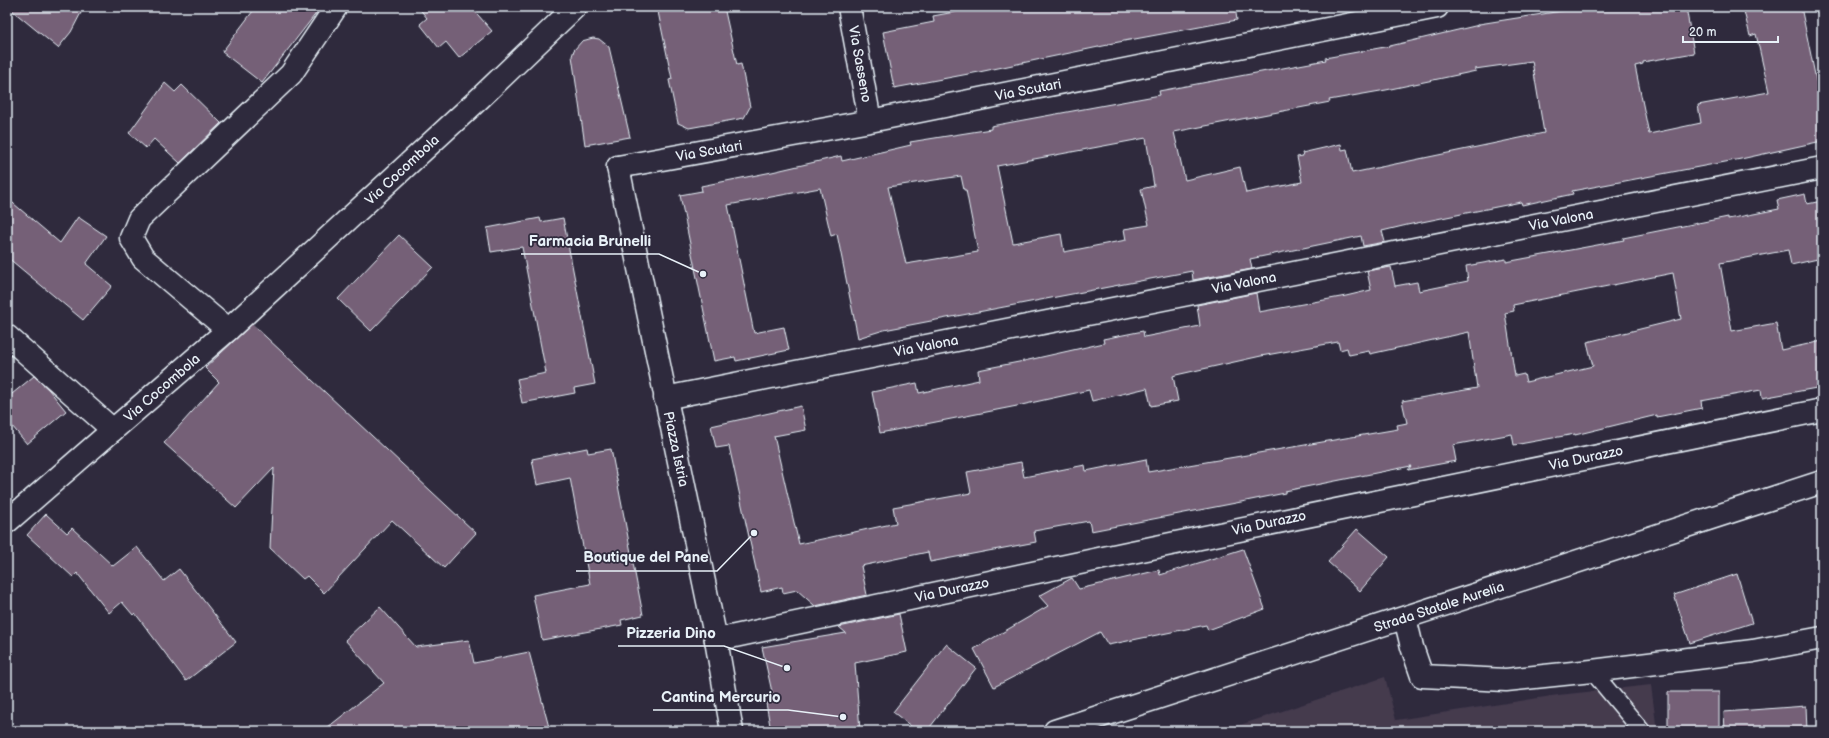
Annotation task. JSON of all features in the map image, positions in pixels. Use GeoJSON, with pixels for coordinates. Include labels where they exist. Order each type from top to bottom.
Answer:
{"type":"FeatureCollection","features":[{"type":"Feature","properties":{"kind":"street"},"geometry":{"type":"LineString","coordinates":[[228,330],[143,258],[130,238],[138,219],[291,74],[336,7]]}},
{"type":"Feature","properties":{"kind":"street","name":"Via Cocombola"},"geometry":{"type":"LineString","coordinates":[[7,522],[228,330],[480,98],[575,7]]}},
{"type":"Feature","properties":{"kind":"street","name":"Via Sasseno"},"geometry":{"type":"LineString","coordinates":[[849,7],[870,122]]}},
{"type":"Feature","properties":{"kind":"street","name":"Via Scutari"},"geometry":{"type":"LineString","coordinates":[[618,167],[870,122],[1436,7]]}},
{"type":"Feature","properties":{"kind":"street","name":"Piazza Istria"},"geometry":{"type":"LineString","coordinates":[[618,167],[716,640],[732,731]]}},
{"type":"Feature","properties":{"kind":"street","name":"Via Valona"},"geometry":{"type":"LineString","coordinates":[[665,398],[1822,168]]}},
{"type":"Feature","properties":{"kind":"street","name":"Via Cocombola"},"geometry":{"type":"LineString","coordinates":[[7,336],[114,430]]}},
{"type":"Feature","properties":{"kind":"street","name":"Via Durazzo"},"geometry":{"type":"LineString","coordinates":[[716,640],[1124,553],[1822,410]]}},
{"type":"Feature","properties":{"kind":"street","name":"Strada Statale Aurelia"},"geometry":{"type":"LineString","coordinates":[[1055,731],[1822,482]]}},
{"type":"Feature","properties":{"kind":"street"},"geometry":{"type":"LineString","coordinates":[[1406,618],[1412,647],[1422,676],[1506,680],[1592,672],[1752,651],[1822,638]]}},
{"type":"Feature","properties":{"kind":"lane"},"geometry":{"type":"LineString","coordinates":[[1592,672],[1642,731]]}},
{"type":"Feature","properties":{"kind":"shaded area"},"geometry":{"type":"Polygon","coordinates":[[[1385,677],[1396,720],[1558,695],[1651,685],[1657,731],[1222,731],[1385,677]]]}},
{"type":"Feature","properties":{"kind":"building"},"geometry":{"type":"Polygon","coordinates":[[[8,7],[84,7],[71,32],[58,48],[8,7]]]}},
{"type":"Feature","properties":{"kind":"building"},"geometry":{"type":"Polygon","coordinates":[[[256,7],[321,7],[262,83],[222,52],[256,7]]]}},
{"type":"Feature","properties":{"kind":"building"},"geometry":{"type":"Polygon","coordinates":[[[418,7],[471,7],[492,31],[459,58],[446,42],[439,48],[420,24],[427,18],[418,7]]]}},
{"type":"Feature","properties":{"kind":"building"},"geometry":{"type":"Polygon","coordinates":[[[657,7],[724,7],[737,65],[741,64],[750,107],[744,118],[689,128],[678,123],[669,80],[672,79],[657,7]]]}},
{"type":"Feature","properties":{"kind":"building"},"geometry":{"type":"Polygon","coordinates":[[[981,7],[1235,7],[1237,20],[1108,44],[979,72],[894,88],[883,32],[934,22],[933,16],[981,7]]]}},
{"type":"Feature","properties":{"kind":"building"},"geometry":{"type":"Polygon","coordinates":[[[1587,7],[1686,7],[1694,53],[1643,62],[1643,64],[1635,66],[1649,134],[1701,123],[1698,105],[1769,92],[1756,34],[1750,36],[1743,7],[1801,7],[1822,109],[1822,141],[1741,159],[1572,191],[1573,194],[1522,205],[1521,202],[1407,225],[1382,231],[1385,242],[1363,246],[1361,236],[1250,259],[1252,269],[1193,280],[1192,271],[884,330],[858,338],[837,234],[831,236],[820,188],[728,205],[754,333],[784,327],[789,350],[736,361],[735,357],[714,361],[680,195],[702,191],[701,186],[841,156],[842,161],[911,145],[910,142],[991,129],[991,126],[1160,95],[1159,91],[1326,60],[1325,58],[1390,46],[1479,24],[1587,7]],[[1532,61],[1475,69],[1476,71],[1386,90],[1329,100],[1330,102],[1174,132],[1185,180],[1240,167],[1246,193],[1302,182],[1297,157],[1303,156],[1302,153],[1341,144],[1342,150],[1347,149],[1352,173],[1544,133],[1532,61]],[[1146,138],[997,166],[1013,243],[1061,234],[1064,252],[1126,240],[1124,229],[1149,225],[1141,189],[1154,186],[1146,138]],[[961,176],[888,187],[906,264],[978,252],[966,190],[964,190],[961,176]]]}},
{"type":"Feature","properties":{"kind":"building"},"geometry":{"type":"Polygon","coordinates":[[[593,38],[599,39],[609,47],[630,137],[585,145],[572,56],[574,50],[582,41],[593,38]]]}},
{"type":"Feature","properties":{"kind":"building"},"geometry":{"type":"Polygon","coordinates":[[[165,83],[175,92],[182,85],[221,123],[180,163],[154,139],[146,148],[129,133],[165,83]]]}},
{"type":"Feature","properties":{"kind":"building"},"geometry":{"type":"Polygon","coordinates":[[[1805,194],[1807,204],[1822,201],[1822,258],[1791,265],[1788,250],[1720,263],[1732,331],[1776,323],[1781,350],[1822,341],[1822,387],[1762,398],[1761,390],[1701,401],[1702,408],[1657,417],[1657,415],[1575,435],[1514,445],[1512,434],[1453,445],[1456,461],[1408,470],[1411,466],[1285,491],[1285,493],[1241,502],[1091,531],[1089,521],[1034,531],[1036,542],[930,562],[928,552],[861,566],[867,595],[815,606],[797,590],[783,593],[782,587],[761,592],[729,446],[716,448],[711,426],[801,406],[806,430],[774,436],[799,544],[896,523],[893,507],[971,493],[967,472],[1021,462],[1024,477],[1085,465],[1086,471],[1146,459],[1148,472],[1398,429],[1397,425],[1407,423],[1402,401],[1477,388],[1469,332],[1370,354],[1369,351],[1349,355],[1347,348],[1340,350],[1338,342],[1261,356],[1176,375],[1173,376],[1178,401],[1151,406],[1147,388],[1092,401],[1089,390],[880,433],[872,392],[917,383],[919,393],[979,380],[978,370],[1104,343],[1103,339],[1143,331],[1144,337],[1200,326],[1197,305],[1256,293],[1259,312],[1346,296],[1371,290],[1367,271],[1391,267],[1395,286],[1417,282],[1419,291],[1468,281],[1466,266],[1506,259],[1506,262],[1624,240],[1623,238],[1728,217],[1728,219],[1779,209],[1777,200],[1805,194]],[[1673,273],[1513,305],[1514,311],[1505,313],[1515,376],[1524,374],[1526,382],[1593,366],[1587,342],[1681,319],[1673,273]]]}},
{"type":"Feature","properties":{"kind":"building"},"geometry":{"type":"Polygon","coordinates":[[[7,198],[60,243],[78,217],[106,236],[86,264],[112,286],[83,320],[7,257],[7,198]]]}},
{"type":"Feature","properties":{"kind":"building"},"geometry":{"type":"Polygon","coordinates":[[[540,218],[541,222],[563,218],[595,384],[574,388],[575,393],[522,403],[517,379],[546,373],[522,247],[491,252],[487,228],[540,218]]]}},
{"type":"Feature","properties":{"kind":"building"},"geometry":{"type":"Polygon","coordinates":[[[399,235],[433,267],[371,331],[338,299],[399,235]]]}},
{"type":"Feature","properties":{"kind":"building"},"geometry":{"type":"Polygon","coordinates":[[[252,324],[476,533],[444,568],[392,520],[324,593],[307,576],[303,579],[270,548],[274,468],[236,508],[164,443],[219,382],[205,368],[252,324]]]}},
{"type":"Feature","properties":{"kind":"building"},"geometry":{"type":"Polygon","coordinates":[[[34,376],[49,390],[66,411],[27,444],[7,420],[7,398],[34,376]]]}},
{"type":"Feature","properties":{"kind":"building"},"geometry":{"type":"Polygon","coordinates":[[[587,448],[588,453],[611,449],[643,615],[621,620],[622,625],[542,640],[533,595],[590,584],[570,478],[537,485],[532,459],[587,448]]]}},
{"type":"Feature","properties":{"kind":"building"},"geometry":{"type":"Polygon","coordinates":[[[46,514],[67,533],[72,528],[113,566],[137,547],[164,581],[179,569],[236,642],[186,681],[135,613],[133,615],[122,602],[109,613],[77,573],[73,577],[27,535],[46,514]]]}},
{"type":"Feature","properties":{"kind":"building"},"geometry":{"type":"Polygon","coordinates":[[[1357,529],[1389,557],[1360,591],[1328,562],[1357,529]]]}},
{"type":"Feature","properties":{"kind":"building"},"geometry":{"type":"Polygon","coordinates":[[[1243,549],[1265,609],[1208,630],[1206,625],[1108,645],[1100,632],[994,687],[974,649],[1048,606],[1039,596],[1072,578],[1079,589],[1159,570],[1160,575],[1243,549]]]}},
{"type":"Feature","properties":{"kind":"building"},"geometry":{"type":"Polygon","coordinates":[[[1737,574],[1752,623],[1690,643],[1674,595],[1737,574]]]}},
{"type":"Feature","properties":{"kind":"building"},"geometry":{"type":"Polygon","coordinates":[[[380,607],[416,647],[469,640],[474,663],[529,652],[550,731],[323,731],[384,683],[345,640],[380,607]]]}},
{"type":"Feature","properties":{"kind":"building"},"geometry":{"type":"Polygon","coordinates":[[[899,614],[907,652],[855,663],[860,731],[771,731],[766,703],[774,701],[762,647],[846,633],[839,627],[899,614]]]}},
{"type":"Feature","properties":{"kind":"building"},"geometry":{"type":"Polygon","coordinates":[[[946,644],[976,668],[927,731],[917,731],[893,712],[946,644]]]}},
{"type":"Feature","properties":{"kind":"building"},"geometry":{"type":"Polygon","coordinates":[[[1668,692],[1719,692],[1719,731],[1668,731],[1668,692]]]}},
{"type":"Feature","properties":{"kind":"building"},"geometry":{"type":"Polygon","coordinates":[[[1806,706],[1807,731],[1725,731],[1724,712],[1806,706]]]}},
{"type":"Feature","properties":{"kind":"place","name":"Farmacia Brunelli"},"geometry":{"type":"Point","coordinates":[703,274]}},
{"type":"Feature","properties":{"kind":"place","name":"Boutique del Pane"},"geometry":{"type":"Point","coordinates":[754,533]}},
{"type":"Feature","properties":{"kind":"place","name":"Pizzeria Dino"},"geometry":{"type":"Point","coordinates":[787,668]}},
{"type":"Feature","properties":{"kind":"place","name":"Cantina Mercurio"},"geometry":{"type":"Point","coordinates":[843,717]}}]}
